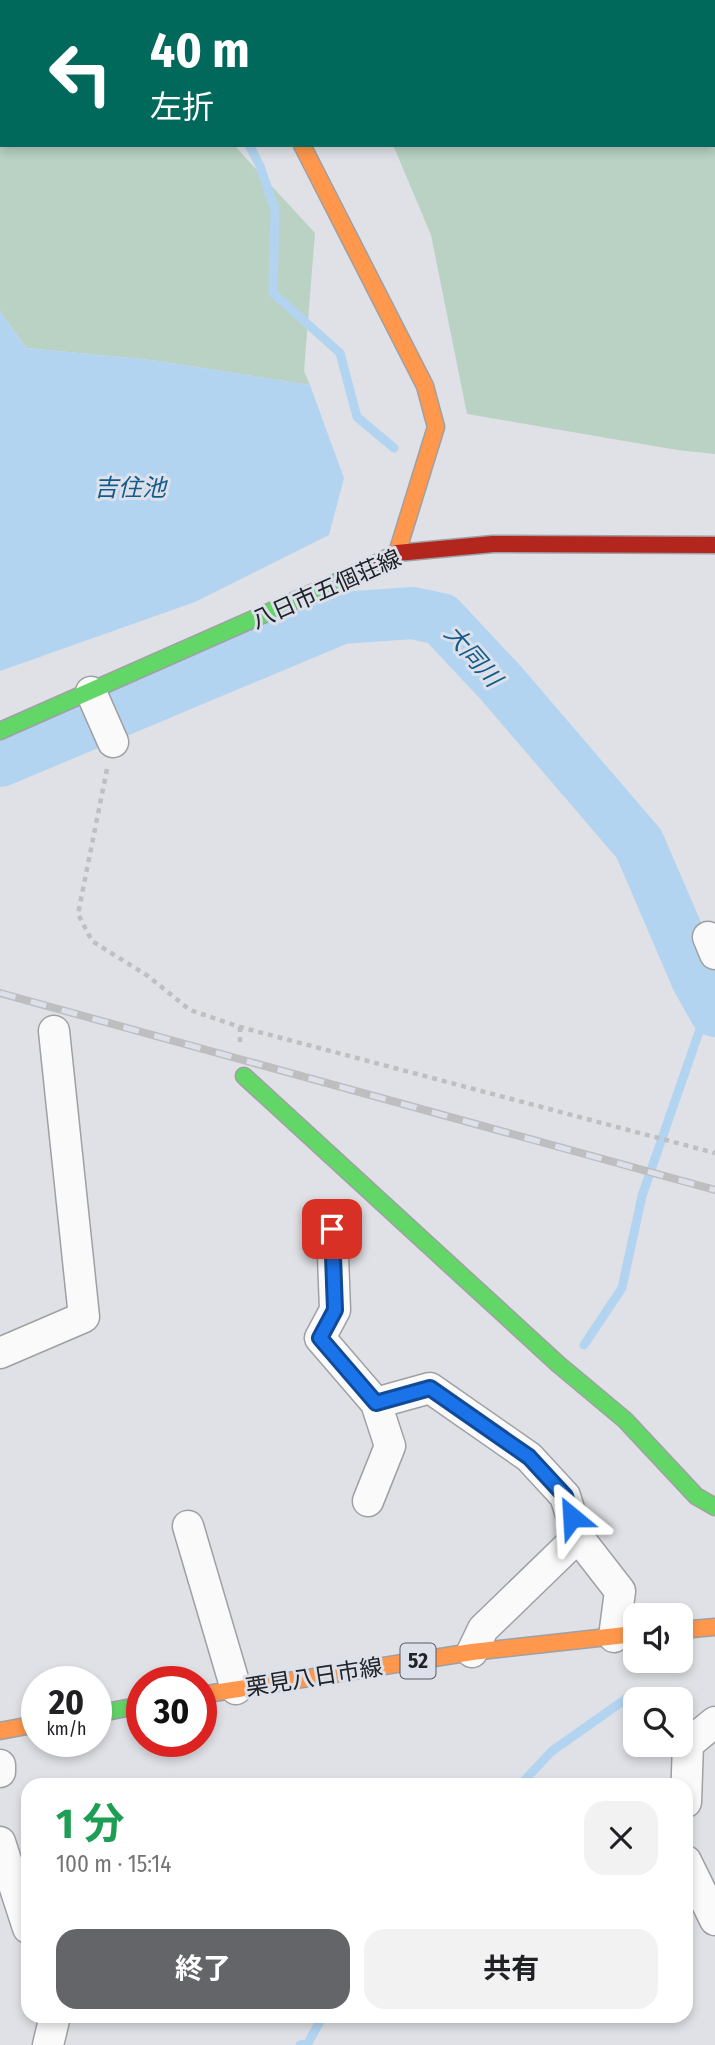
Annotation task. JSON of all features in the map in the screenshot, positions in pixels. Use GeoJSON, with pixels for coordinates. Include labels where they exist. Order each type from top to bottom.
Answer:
{"type":"FeatureCollection","features":[{"type":"Feature","properties":{"kind":"main road"},"geometry":{"type":"LineString","coordinates":[[303,147],[425,386],[436,427],[397,553]]}},
{"type":"Feature","properties":{"kind":"main road","name":"八日市五個荘線"},"geometry":{"type":"LineString","coordinates":[[0,731],[302,599],[397,553],[493,544],[715,545]]}},
{"type":"Feature","properties":{"kind":"main road"},"geometry":{"type":"LineString","coordinates":[[244,1076],[558,1364],[625,1420],[696,1496],[715,1507]]}},
{"type":"Feature","properties":{"kind":"main road"},"geometry":{"type":"LineString","coordinates":[[693,1629],[715,1627]]}},
{"type":"Feature","properties":{"kind":"main road","name":"栗見八日市線"},"geometry":{"type":"LineString","coordinates":[[217,1692],[472,1652],[623,1636]]}},
{"type":"Feature","properties":{"kind":"main road"},"geometry":{"type":"LineString","coordinates":[[0,1731],[21,1727]]}},
{"type":"Feature","properties":{"kind":"street"},"geometry":{"type":"LineString","coordinates":[[90,692],[113,742]]}},
{"type":"Feature","properties":{"kind":"street"},"geometry":{"type":"LineString","coordinates":[[0,1353],[84,1317],[54,1031]]}},
{"type":"Feature","properties":{"kind":"street"},"geometry":{"type":"LineString","coordinates":[[332,1229],[335,1310],[320,1338],[376,1403],[390,1446],[368,1501]]}},
{"type":"Feature","properties":{"kind":"street"},"geometry":{"type":"LineString","coordinates":[[376,1403],[430,1388],[529,1457],[565,1496],[578,1538],[620,1591],[623,1618]]}},
{"type":"Feature","properties":{"kind":"street"},"geometry":{"type":"LineString","coordinates":[[188,1526],[236,1689]]}},
{"type":"Feature","properties":{"kind":"street"},"geometry":{"type":"LineString","coordinates":[[472,1652],[483,1629],[578,1538]]}},
{"type":"Feature","properties":{"kind":"street"},"geometry":{"type":"LineString","coordinates":[[687,1778],[688,1744],[715,1722]]}},
{"type":"Feature","properties":{"kind":"street"},"geometry":{"type":"LineString","coordinates":[[0,1765],[0,1772]]}},
{"type":"Feature","properties":{"kind":"street"},"geometry":{"type":"LineString","coordinates":[[0,1842],[21,1906]]}},
{"type":"Feature","properties":{"kind":"street"},"geometry":{"type":"LineString","coordinates":[[693,1875],[715,1920]]}},
{"type":"Feature","properties":{"kind":"street"},"geometry":{"type":"LineString","coordinates":[[48,2045],[53,2023]]}},
{"type":"Feature","properties":{"kind":"path"},"geometry":{"type":"LineString","coordinates":[[113,742],[78,914],[92,941],[148,976],[190,1010],[253,1030],[715,1153]]}},
{"type":"Feature","properties":{"kind":"green space"},"geometry":{"type":"Polygon","coordinates":[[[0,147],[236,147],[315,233],[304,371],[310,385],[152,360],[26,348],[0,311],[0,147]]]}},
{"type":"Feature","properties":{"kind":"green space"},"geometry":{"type":"Polygon","coordinates":[[[394,147],[715,147],[715,454],[677,450],[467,414],[431,235],[394,147]]]}},
{"type":"Feature","properties":{"kind":"water","name":"吉住池"},"geometry":{"type":"Polygon","coordinates":[[[0,311],[26,348],[152,360],[310,385],[344,478],[329,535],[195,602],[0,671],[0,311]]]}},
{"type":"Feature","properties":{"kind":"waterway"},"geometry":{"type":"LineString","coordinates":[[250,147],[260,166],[275,210],[273,293],[340,353],[357,417],[394,448]]}},
{"type":"Feature","properties":{"kind":"waterway","name":"大同川"},"geometry":{"type":"LineString","coordinates":[[0,761],[341,618],[412,613],[441,619],[500,682],[639,844],[697,979],[715,1011]]}},
{"type":"Feature","properties":{"kind":"waterway"},"geometry":{"type":"LineString","coordinates":[[584,1345],[622,1288],[642,1196],[700,1029],[713,1010]]}},
{"type":"Feature","properties":{"kind":"waterway"},"geometry":{"type":"LineString","coordinates":[[527,1778],[552,1751],[623,1701]]}},
{"type":"Feature","properties":{"kind":"waterway"},"geometry":{"type":"LineString","coordinates":[[300,2045],[308,2043],[319,2023]]}},
{"type":"Feature","properties":{"kind":"railway"},"geometry":{"type":"LineString","coordinates":[[0,993],[715,1190]]}},
{"type":"Feature","properties":{"kind":"traffic: fast"},"geometry":{"type":"LineString","coordinates":[[0,731],[346,578]]}},
{"type":"Feature","properties":{"kind":"traffic: fast"},"geometry":{"type":"LineString","coordinates":[[244,1076],[558,1364],[625,1420],[696,1496],[715,1507]]}},
{"type":"Feature","properties":{"kind":"traffic: fast"},"geometry":{"type":"LineString","coordinates":[[112,1711],[126,1708]]}},
{"type":"Feature","properties":{"kind":"traffic: slow"},"geometry":{"type":"LineString","coordinates":[[303,147],[425,386],[436,427],[397,553]]}},
{"type":"Feature","properties":{"kind":"traffic: slow"},"geometry":{"type":"LineString","coordinates":[[693,1629],[715,1627]]}},
{"type":"Feature","properties":{"kind":"traffic: slow"},"geometry":{"type":"LineString","coordinates":[[217,1692],[472,1652],[623,1635]]}},
{"type":"Feature","properties":{"kind":"traffic: slow"},"geometry":{"type":"LineString","coordinates":[[0,1731],[21,1727]]}},
{"type":"Feature","properties":{"kind":"traffic: jam"},"geometry":{"type":"LineString","coordinates":[[346,578],[397,553],[493,544],[715,545]]}},
{"type":"Feature","properties":{"kind":"route"},"geometry":{"type":"LineString","coordinates":[[332,1229],[335,1310],[320,1338],[376,1403],[430,1388],[529,1457],[565,1496],[572,1517]]}}]}
